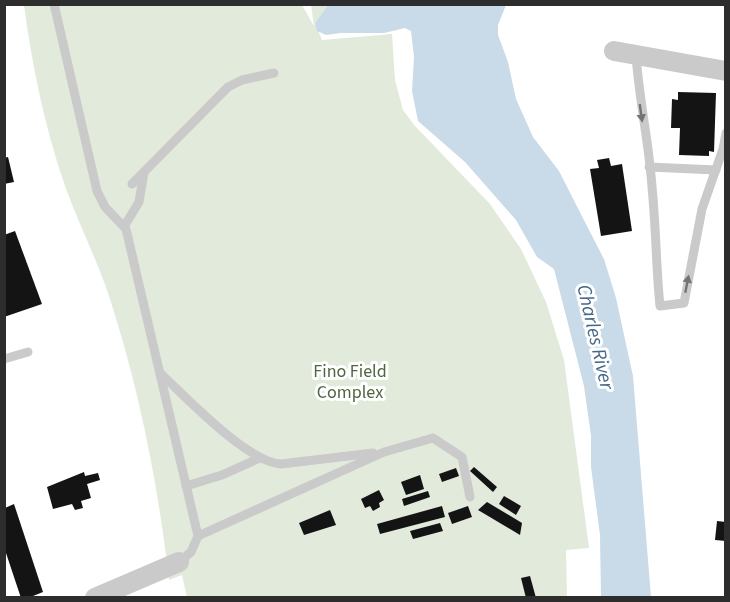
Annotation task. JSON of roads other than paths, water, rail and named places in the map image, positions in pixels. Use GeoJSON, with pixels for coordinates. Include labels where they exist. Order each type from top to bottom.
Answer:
{"type":"FeatureCollection","features":[{"type":"Feature","properties":{"kind":"street"},"geometry":{"type":"LineString","coordinates":[[614,51],[726,71]]}},
{"type":"Feature","properties":{"kind":"street"},"geometry":{"type":"LineString","coordinates":[[95,597],[128,591],[179,562]]}},
{"type":"Feature","properties":{"kind":"lane"},"geometry":{"type":"LineString","coordinates":[[54,4],[99,195],[105,207],[124,225],[198,536],[191,552],[179,562]]}},
{"type":"Feature","properties":{"kind":"lane"},"geometry":{"type":"LineString","coordinates":[[636,55],[640,107],[649,167],[660,306],[684,303],[702,209],[726,133]]}},
{"type":"Feature","properties":{"kind":"lane"},"geometry":{"type":"LineString","coordinates":[[132,184],[228,87],[242,80],[274,73]]}},
{"type":"Feature","properties":{"kind":"lane"},"geometry":{"type":"LineString","coordinates":[[649,167],[716,170]]}},
{"type":"Feature","properties":{"kind":"lane"},"geometry":{"type":"LineString","coordinates":[[124,225],[139,202],[144,172]]}},
{"type":"Feature","properties":{"kind":"lane"},"geometry":{"type":"LineString","coordinates":[[4,359],[28,351]]}},
{"type":"Feature","properties":{"kind":"lane"},"geometry":{"type":"LineString","coordinates":[[160,373],[230,437],[260,458],[280,464],[384,452]]}},
{"type":"Feature","properties":{"kind":"lane"},"geometry":{"type":"LineString","coordinates":[[198,536],[384,452],[433,438],[462,457],[470,497]]}},
{"type":"Feature","properties":{"kind":"lane"},"geometry":{"type":"LineString","coordinates":[[186,486],[260,458]]}},
{"type":"Feature","properties":{"kind":"water","name":"Charles River"},"geometry":{"type":"Polygon","coordinates":[[[328,5],[506,5],[498,25],[498,35],[508,62],[516,99],[533,137],[559,171],[604,259],[616,298],[633,376],[651,597],[601,597],[600,535],[584,386],[554,269],[537,257],[516,220],[465,162],[418,121],[412,91],[414,57],[411,31],[405,28],[384,33],[326,35],[317,31],[315,23],[328,5]]]}},
{"type":"Feature","properties":{"kind":"park label","name":"Fino Field Complex"},"geometry":{"type":"Point","coordinates":[350,382]}}]}
